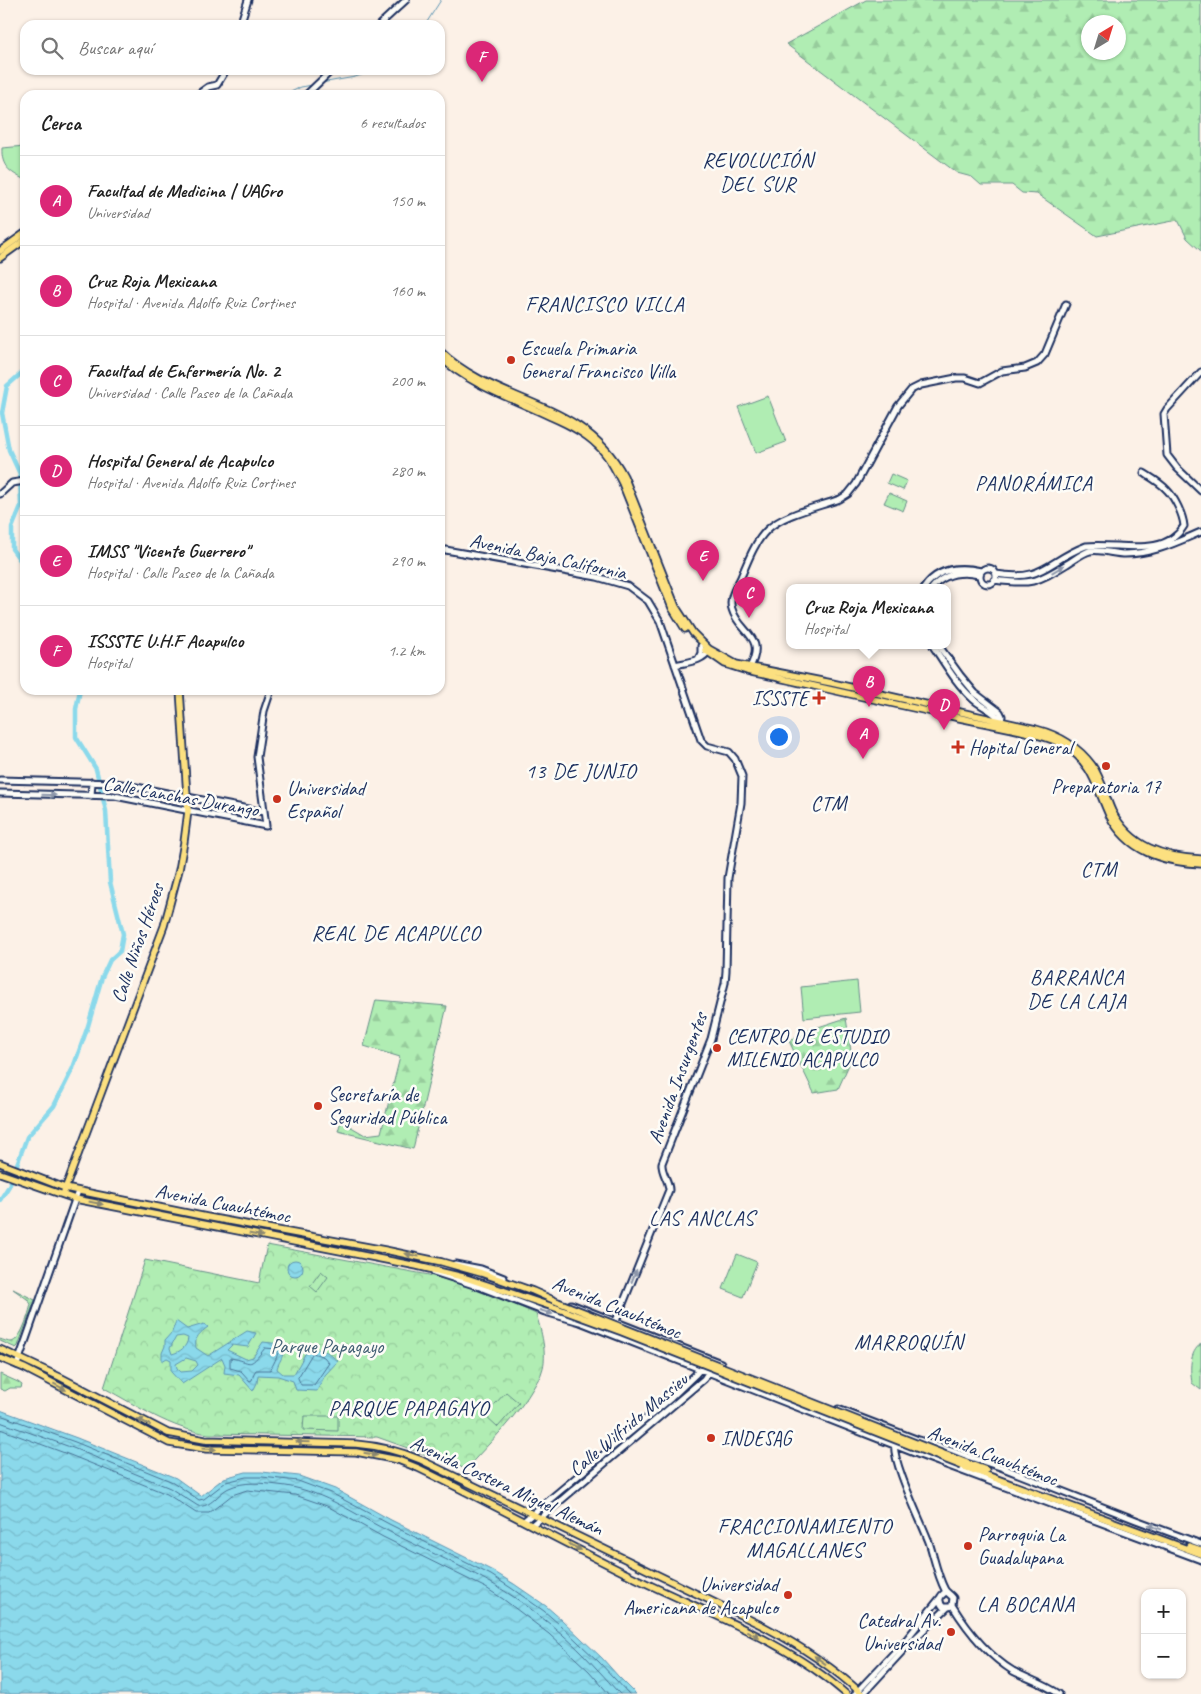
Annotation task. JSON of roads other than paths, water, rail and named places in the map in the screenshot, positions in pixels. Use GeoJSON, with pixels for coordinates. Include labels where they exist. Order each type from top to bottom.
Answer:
{"type":"FeatureCollection","features":[{"type":"Feature","properties":{"kind":"main road"},"geometry":{"type":"LineString","coordinates":[[0,251],[20,237]]}},
{"type":"Feature","properties":{"kind":"main road"},"geometry":{"type":"LineString","coordinates":[[0,258],[20,244]]}},
{"type":"Feature","properties":{"kind":"main road"},"geometry":{"type":"LineString","coordinates":[[445,356],[466,372],[542,405],[597,445],[614,467],[672,608],[685,629],[700,646],[749,669],[1007,727],[1055,741],[1065,746],[1085,763],[1096,782],[1112,820],[1127,839],[1144,851],[1160,858],[1201,864]]}},
{"type":"Feature","properties":{"kind":"main road"},"geometry":{"type":"LineString","coordinates":[[445,362],[479,384],[561,419],[594,437],[610,453],[624,476],[676,606],[690,629],[709,651]]}},
{"type":"Feature","properties":{"kind":"main road"},"geometry":{"type":"LineString","coordinates":[[865,694],[1001,721],[1048,732],[1065,740],[1084,755],[1095,770],[1118,820],[1132,836],[1153,850],[1170,856],[1201,859]]}},
{"type":"Feature","properties":{"kind":"main road","name":"Calle Niños Héroes"},"geometry":{"type":"LineString","coordinates":[[63,1196],[164,926],[179,870],[188,811],[180,695]]}},
{"type":"Feature","properties":{"kind":"main road","name":"Avenida Cuauhtémoc"},"geometry":{"type":"LineString","coordinates":[[0,1163],[78,1191],[386,1250],[442,1262],[481,1273],[533,1292],[557,1305],[622,1332],[963,1464],[1168,1540],[1201,1550]]}},
{"type":"Feature","properties":{"kind":"main road","name":"Avenida Cuauhtémoc"},"geometry":{"type":"LineString","coordinates":[[0,1173],[75,1199],[417,1266],[557,1305]]}},
{"type":"Feature","properties":{"kind":"main road","name":"Avenida Costera Miguel Alemán"},"geometry":{"type":"LineString","coordinates":[[0,1349],[60,1377],[168,1433],[205,1440],[379,1446],[421,1460],[792,1642],[821,1660],[859,1693]]}},
{"type":"Feature","properties":{"kind":"main road","name":"Avenida Costera Miguel Alemán"},"geometry":{"type":"LineString","coordinates":[[0,1358],[17,1364],[169,1442],[206,1450],[356,1452],[376,1455],[418,1468],[631,1576],[786,1651],[817,1670],[846,1694]]}},
{"type":"Feature","properties":{"kind":"main road","name":"Avenida Cuauhtémoc"},"geometry":{"type":"LineString","coordinates":[[963,1464],[969,1471],[1201,1554]]}},
{"type":"Feature","properties":{"kind":"street"},"geometry":{"type":"LineString","coordinates":[[242,20],[248,0]]}},
{"type":"Feature","properties":{"kind":"street"},"geometry":{"type":"LineString","coordinates":[[384,20],[406,0]]}},
{"type":"Feature","properties":{"kind":"street"},"geometry":{"type":"LineString","coordinates":[[204,90],[217,85],[223,75]]}},
{"type":"Feature","properties":{"kind":"street"},"geometry":{"type":"LineString","coordinates":[[311,90],[327,75]]}},
{"type":"Feature","properties":{"kind":"street"},"geometry":{"type":"LineString","coordinates":[[749,669],[755,653],[755,642],[732,610],[731,599],[754,549],[766,531],[788,518],[840,499],[848,494],[860,477],[898,406],[912,390],[920,385],[956,378],[965,378],[980,383],[1002,370],[1032,366],[1043,357],[1066,304]]}},
{"type":"Feature","properties":{"kind":"street"},"geometry":{"type":"LineString","coordinates":[[1201,372],[1164,414],[1167,456],[1201,492]]}},
{"type":"Feature","properties":{"kind":"street"},"geometry":{"type":"LineString","coordinates":[[1102,549],[1149,547],[1176,536],[1184,526],[1173,497],[1167,490],[1144,473]]}},
{"type":"Feature","properties":{"kind":"street"},"geometry":{"type":"LineString","coordinates":[[0,494],[12,483],[20,482]]}},
{"type":"Feature","properties":{"kind":"street"},"geometry":{"type":"LineString","coordinates":[[995,577],[1012,577],[1041,572],[1086,546],[1122,554],[1151,552],[1201,532]]}},
{"type":"Feature","properties":{"kind":"street","name":"Avenida Baja California"},"geometry":{"type":"LineString","coordinates":[[445,552],[625,584],[648,601],[660,621],[700,740],[707,746],[729,752],[735,759],[742,776]]}},
{"type":"Feature","properties":{"kind":"street"},"geometry":{"type":"LineString","coordinates":[[927,584],[945,570],[963,568],[980,573]]}},
{"type":"Feature","properties":{"kind":"street"},"geometry":{"type":"LineString","coordinates":[[936,584],[955,574],[980,573],[990,568],[995,577]]}},
{"type":"Feature","properties":{"kind":"street"},"geometry":{"type":"LineString","coordinates":[[980,573],[980,579],[986,584],[990,584],[995,577]]}},
{"type":"Feature","properties":{"kind":"street"},"geometry":{"type":"LineString","coordinates":[[698,660],[700,646]]}},
{"type":"Feature","properties":{"kind":"street"},"geometry":{"type":"LineString","coordinates":[[935,649],[954,677],[971,697],[1001,721]]}},
{"type":"Feature","properties":{"kind":"street"},"geometry":{"type":"LineString","coordinates":[[941,649],[975,693],[1000,712],[1002,716],[1001,721]]}},
{"type":"Feature","properties":{"kind":"street"},"geometry":{"type":"LineString","coordinates":[[675,665],[703,658],[709,651]]}},
{"type":"Feature","properties":{"kind":"street"},"geometry":{"type":"LineString","coordinates":[[0,780],[114,783],[264,812],[257,757],[264,711],[269,695]]}},
{"type":"Feature","properties":{"kind":"street","name":"Avenida Insurgentes"},"geometry":{"type":"LineString","coordinates":[[616,1321],[668,1190],[668,1180],[663,1171],[662,1163],[711,1039],[725,983],[728,878],[741,803],[742,776]]}},
{"type":"Feature","properties":{"kind":"street"},"geometry":{"type":"LineString","coordinates":[[91,796],[92,782]]}},
{"type":"Feature","properties":{"kind":"street"},"geometry":{"type":"LineString","coordinates":[[113,796],[114,783]]}},
{"type":"Feature","properties":{"kind":"street","name":"Calle Canchas Durango"},"geometry":{"type":"LineString","coordinates":[[0,794],[113,796],[266,826],[264,812]]}},
{"type":"Feature","properties":{"kind":"street"},"geometry":{"type":"LineString","coordinates":[[17,1364],[78,1191]]}},
{"type":"Feature","properties":{"kind":"street"},"geometry":{"type":"LineString","coordinates":[[442,1262],[462,1264],[481,1270],[900,1433],[1003,1468],[1201,1544]]}},
{"type":"Feature","properties":{"kind":"street"},"geometry":{"type":"LineString","coordinates":[[417,1266],[546,1312],[580,1322],[894,1445],[969,1471],[1201,1560]]}},
{"type":"Feature","properties":{"kind":"street","name":"Calle Wilfrido Massieu"},"geometry":{"type":"LineString","coordinates":[[524,1521],[671,1398],[700,1369],[708,1358]]}},
{"type":"Feature","properties":{"kind":"street","name":"Calle Wilfrido Massieu"},"geometry":{"type":"LineString","coordinates":[[532,1525],[704,1379],[716,1361]]}},
{"type":"Feature","properties":{"kind":"street"},"geometry":{"type":"LineString","coordinates":[[859,1693],[950,1606],[953,1598],[946,1592],[894,1449],[900,1433]]}},
{"type":"Feature","properties":{"kind":"street"},"geometry":{"type":"LineString","coordinates":[[859,1693],[906,1641],[946,1592]]}},
{"type":"Feature","properties":{"kind":"street"},"geometry":{"type":"LineString","coordinates":[[939,1599],[943,1607],[950,1606]]}},
{"type":"Feature","properties":{"kind":"street"},"geometry":{"type":"LineString","coordinates":[[950,1606],[972,1634],[996,1659],[1059,1694]]}},
{"type":"Feature","properties":{"kind":"water"},"geometry":{"type":"Polygon","coordinates":[[[295,1260],[303,1268],[295,1276],[287,1268],[295,1260]]]}},
{"type":"Feature","properties":{"kind":"water"},"geometry":{"type":"Polygon","coordinates":[[[176,1321],[187,1329],[204,1324],[208,1327],[197,1338],[196,1348],[208,1356],[247,1331],[256,1333],[248,1347],[232,1345],[227,1350],[246,1359],[253,1357],[263,1342],[280,1344],[283,1355],[277,1369],[283,1374],[294,1374],[309,1347],[327,1352],[338,1361],[325,1375],[317,1391],[296,1390],[293,1381],[278,1376],[258,1375],[253,1391],[239,1375],[224,1373],[225,1365],[222,1358],[182,1384],[171,1372],[171,1360],[167,1358],[162,1361],[165,1340],[172,1332],[176,1321]],[[183,1336],[176,1337],[170,1348],[172,1354],[185,1346],[188,1338],[183,1336]],[[186,1358],[176,1364],[181,1372],[192,1371],[198,1365],[196,1361],[186,1358]]]}},
{"type":"Feature","properties":{"kind":"water"},"geometry":{"type":"Polygon","coordinates":[[[0,1410],[77,1438],[176,1478],[201,1496],[224,1478],[246,1472],[299,1476],[335,1489],[391,1520],[493,1571],[514,1584],[546,1606],[562,1620],[636,1694],[0,1694],[0,1410]]]}},
{"type":"Feature","properties":{"kind":"waterway"},"geometry":{"type":"LineString","coordinates":[[428,20],[441,0]]}},
{"type":"Feature","properties":{"kind":"waterway"},"geometry":{"type":"LineString","coordinates":[[321,83],[361,75]]}},
{"type":"Feature","properties":{"kind":"waterway"},"geometry":{"type":"LineString","coordinates":[[295,90],[313,85]]}},
{"type":"Feature","properties":{"kind":"waterway"},"geometry":{"type":"LineString","coordinates":[[20,374],[7,386],[2,413],[9,450],[20,474]]}},
{"type":"Feature","properties":{"kind":"waterway"},"geometry":{"type":"LineString","coordinates":[[20,508],[12,528],[12,549],[20,560]]}},
{"type":"Feature","properties":{"kind":"waterway"},"geometry":{"type":"LineString","coordinates":[[0,1200],[9,1186],[27,1137],[54,1106],[73,1068],[88,1026],[102,977],[110,960],[120,951],[123,934],[110,882],[106,811],[96,769],[76,737],[76,709],[79,695]]}},
{"type":"Feature","properties":{"kind":"place","name":"ISSSTE U.H.F Acapulco"},"geometry":{"type":"Point","coordinates":[482,82]}},
{"type":"Feature","properties":{"kind":"place","name":"Escuela Primaria General Francisco Villa"},"geometry":{"type":"Point","coordinates":[511,360]}},
{"type":"Feature","properties":{"kind":"place","name":"IMSS \"Vicente Guerrero\""},"geometry":{"type":"Point","coordinates":[703,581]}},
{"type":"Feature","properties":{"kind":"place","name":"Facultad de Enfermería No. 2"},"geometry":{"type":"Point","coordinates":[749,618]}},
{"type":"Feature","properties":{"kind":"place","name":"ISSSTE"},"geometry":{"type":"Point","coordinates":[819,698]}},
{"type":"Feature","properties":{"kind":"place","name":"Cruz Roja Mexicana"},"geometry":{"type":"Point","coordinates":[869,707]}},
{"type":"Feature","properties":{"kind":"place","name":"Hospital General de Acapulco"},"geometry":{"type":"Point","coordinates":[944,730]}},
{"type":"Feature","properties":{"kind":"place","name":"Hopital General"},"geometry":{"type":"Point","coordinates":[958,747]}},
{"type":"Feature","properties":{"kind":"place","name":"Facultad de Medicina | UAGro"},"geometry":{"type":"Point","coordinates":[863,759]}},
{"type":"Feature","properties":{"kind":"place","name":"Preparatoria 17"},"geometry":{"type":"Point","coordinates":[1106,766]}},
{"type":"Feature","properties":{"kind":"place","name":"Universidad Español"},"geometry":{"type":"Point","coordinates":[277,799]}},
{"type":"Feature","properties":{"kind":"place","name":"CENTRO DE ESTUDIO MILENIO ACAPULCO"},"geometry":{"type":"Point","coordinates":[717,1048]}},
{"type":"Feature","properties":{"kind":"place","name":"Secretaría de Seguridad Pública"},"geometry":{"type":"Point","coordinates":[318,1106]}},
{"type":"Feature","properties":{"kind":"place","name":"INDESAG"},"geometry":{"type":"Point","coordinates":[711,1438]}},
{"type":"Feature","properties":{"kind":"place","name":"Parroquia La Guadalupana"},"geometry":{"type":"Point","coordinates":[968,1546]}},
{"type":"Feature","properties":{"kind":"place","name":"Universidad Americana de Acapulco"},"geometry":{"type":"Point","coordinates":[788,1595]}},
{"type":"Feature","properties":{"kind":"place","name":"Catedral Av. Universidad"},"geometry":{"type":"Point","coordinates":[951,1632]}},
{"type":"Feature","properties":{"kind":"district","name":"REVOLUCIÓN DEL SUR"},"geometry":{"type":"Point","coordinates":[758,172]}},
{"type":"Feature","properties":{"kind":"district","name":"FRANCISCO VILLA"},"geometry":{"type":"Point","coordinates":[605,304]}},
{"type":"Feature","properties":{"kind":"district","name":"PANORÁMICA"},"geometry":{"type":"Point","coordinates":[1034,483]}},
{"type":"Feature","properties":{"kind":"district","name":"13 DE JUNIO"},"geometry":{"type":"Point","coordinates":[581,771]}},
{"type":"Feature","properties":{"kind":"district","name":"CTM"},"geometry":{"type":"Point","coordinates":[829,803]}},
{"type":"Feature","properties":{"kind":"district","name":"CTM"},"geometry":{"type":"Point","coordinates":[1099,869]}},
{"type":"Feature","properties":{"kind":"district","name":"REAL DE ACAPULCO"},"geometry":{"type":"Point","coordinates":[396,933]}},
{"type":"Feature","properties":{"kind":"district","name":"BARRANCA DE LA LAJA"},"geometry":{"type":"Point","coordinates":[1077,989]}},
{"type":"Feature","properties":{"kind":"district","name":"LAS ANCLAS"},"geometry":{"type":"Point","coordinates":[702,1218]}},
{"type":"Feature","properties":{"kind":"district","name":"MARROQUÍN"},"geometry":{"type":"Point","coordinates":[909,1342]}},
{"type":"Feature","properties":{"kind":"district","name":"PARQUE PAPAGAYO"},"geometry":{"type":"Point","coordinates":[409,1408]}},
{"type":"Feature","properties":{"kind":"district","name":"FRACCIONAMIENTO MAGALLANES"},"geometry":{"type":"Point","coordinates":[805,1538]}},
{"type":"Feature","properties":{"kind":"district","name":"LA BOCANA"},"geometry":{"type":"Point","coordinates":[1026,1604]}},
{"type":"Feature","properties":{"kind":"park label","name":"Parque Papagayo"},"geometry":{"type":"Point","coordinates":[327,1346]}}]}
